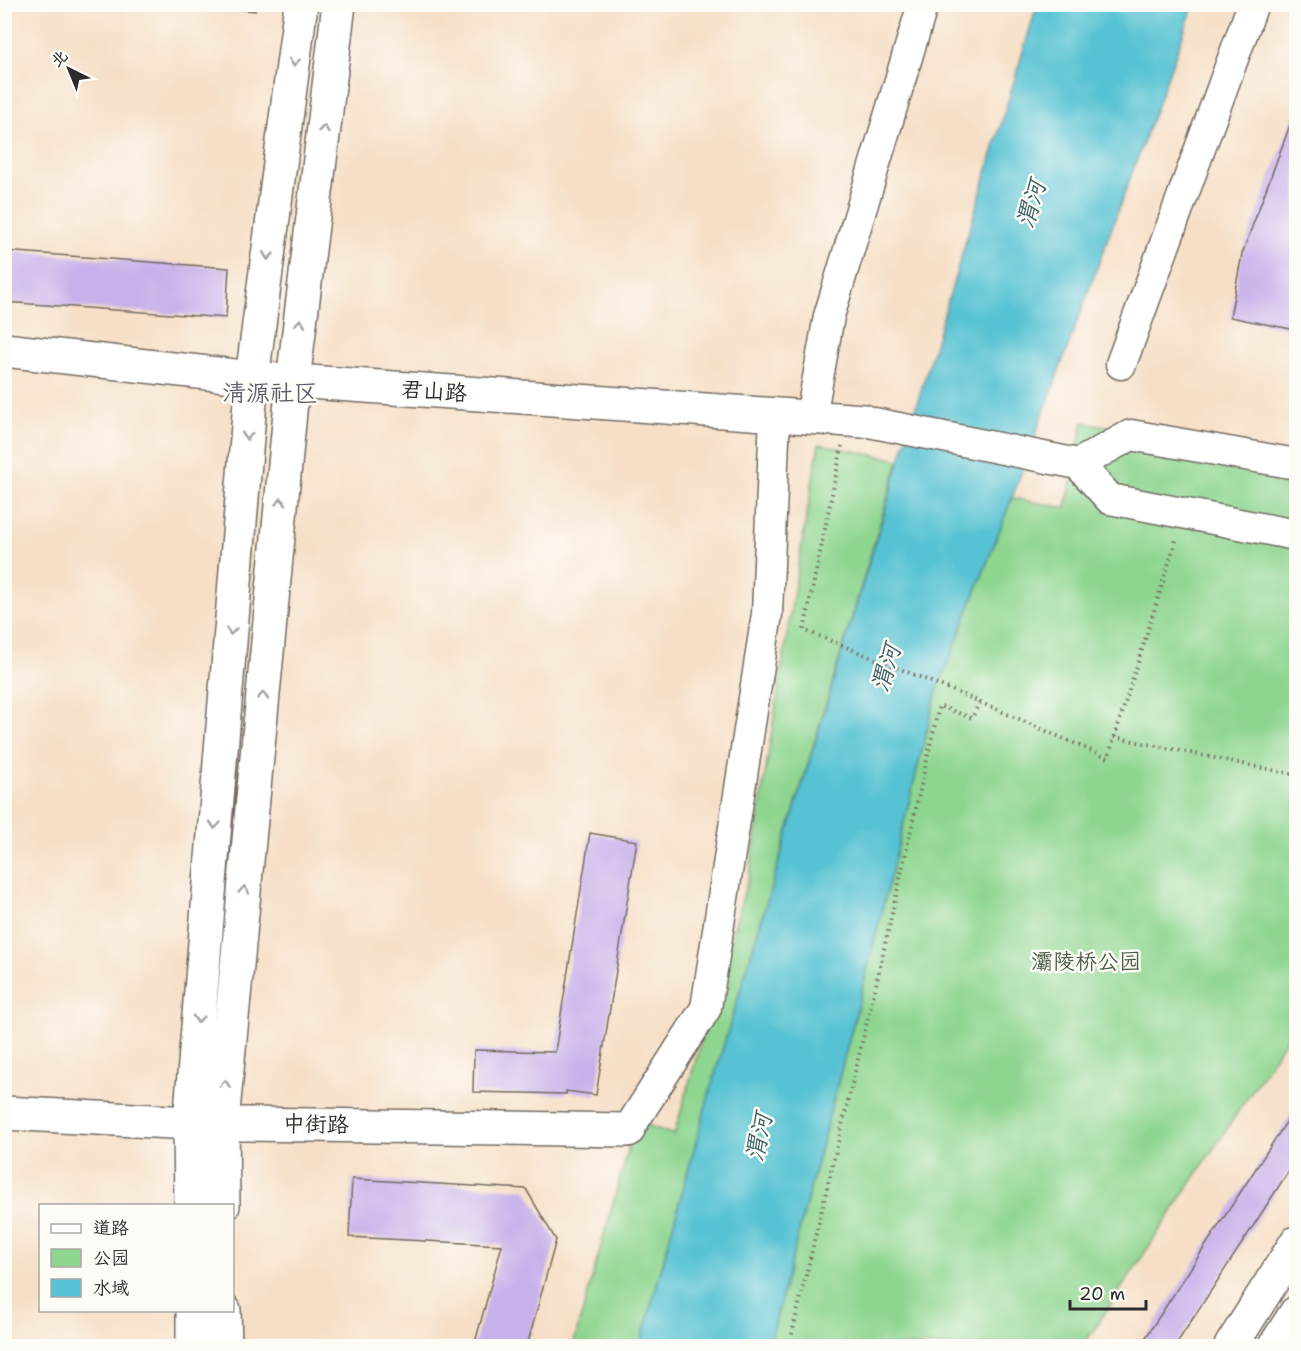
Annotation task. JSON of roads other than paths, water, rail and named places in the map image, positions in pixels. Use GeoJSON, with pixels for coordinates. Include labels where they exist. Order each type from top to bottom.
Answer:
{"type":"FeatureCollection","features":[{"type":"Feature","properties":{"kind":"main road"},"geometry":{"type":"LineString","coordinates":[[191,1204],[190,1123],[252,378],[301,4]]}},
{"type":"Feature","properties":{"kind":"main road"},"geometry":{"type":"LineString","coordinates":[[223,1204],[222,1122],[293,381],[339,4]]}},
{"type":"Feature","properties":{"kind":"main road","name":"君山路"},"geometry":{"type":"LineString","coordinates":[[4,350],[252,378],[856,420]]}},
{"type":"Feature","properties":{"kind":"main road","name":"中街路"},"geometry":{"type":"LineString","coordinates":[[4,1113],[190,1123],[628,1130]]}},
{"type":"Feature","properties":{"kind":"main road"},"geometry":{"type":"LineString","coordinates":[[1231,1347],[1296,1243]]}},
{"type":"Feature","properties":{"kind":"main road"},"geometry":{"type":"LineString","coordinates":[[193,1312],[193,1347]]}},
{"type":"Feature","properties":{"kind":"main road"},"geometry":{"type":"LineString","coordinates":[[224,1312],[225,1347]]}},
{"type":"Feature","properties":{"kind":"main road"},"geometry":{"type":"LineString","coordinates":[[1275,1347],[1296,1313]]}},
{"type":"Feature","properties":{"kind":"street"},"geometry":{"type":"LineString","coordinates":[[812,417],[829,316],[923,4]]}},
{"type":"Feature","properties":{"kind":"street"},"geometry":{"type":"LineString","coordinates":[[1121,364],[1253,4]]}},
{"type":"Feature","properties":{"kind":"street"},"geometry":{"type":"LineString","coordinates":[[628,1130],[706,1008],[767,614],[775,414]]}},
{"type":"Feature","properties":{"kind":"street"},"geometry":{"type":"LineString","coordinates":[[856,420],[1078,464],[1110,499],[1296,536]]}},
{"type":"Feature","properties":{"kind":"street"},"geometry":{"type":"LineString","coordinates":[[1078,464],[1131,435],[1296,464]]}},
{"type":"Feature","properties":{"kind":"water","name":"渭河"},"geometry":{"type":"Polygon","coordinates":[[[1037,5],[1194,5],[1012,498],[936,694],[769,1346],[640,1346],[710,1091],[1037,5]]]}},
{"type":"Feature","properties":{"kind":"district","name":"清源社区"},"geometry":{"type":"Point","coordinates":[270,393]}},
{"type":"Feature","properties":{"kind":"park label","name":"灞陵桥公园"},"geometry":{"type":"Point","coordinates":[1086,961]}}]}
